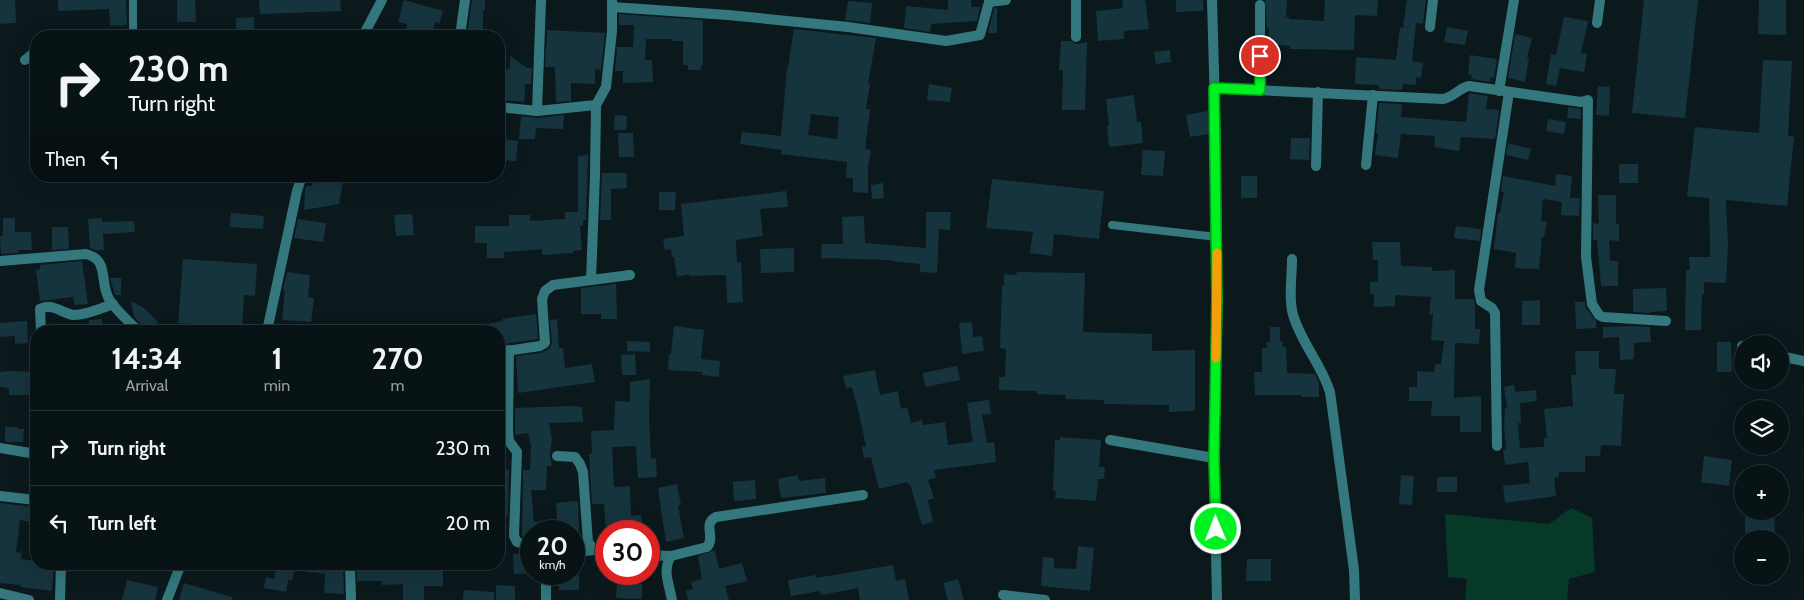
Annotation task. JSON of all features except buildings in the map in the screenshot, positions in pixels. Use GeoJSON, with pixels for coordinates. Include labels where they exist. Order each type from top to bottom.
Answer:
{"type":"FeatureCollection","features":[{"type":"Feature","properties":{"kind":"street"},"geometry":{"type":"LineString","coordinates":[[365,30],[382,0]]}},
{"type":"Feature","properties":{"kind":"street"},"geometry":{"type":"LineString","coordinates":[[461,30],[465,0]]}},
{"type":"Feature","properties":{"kind":"street"},"geometry":{"type":"LineString","coordinates":[[537,110],[541,0]]}},
{"type":"Feature","properties":{"kind":"street"},"geometry":{"type":"LineString","coordinates":[[591,280],[596,105],[606,87],[612,31],[612,4],[848,27],[946,41],[980,35],[989,2],[1006,0]]}},
{"type":"Feature","properties":{"kind":"street"},"geometry":{"type":"LineString","coordinates":[[1076,0],[1076,37]]}},
{"type":"Feature","properties":{"kind":"street"},"geometry":{"type":"LineString","coordinates":[[1212,0],[1217,237],[1214,458],[1218,600]]}},
{"type":"Feature","properties":{"kind":"street"},"geometry":{"type":"LineString","coordinates":[[1430,27],[1433,0]]}},
{"type":"Feature","properties":{"kind":"street"},"geometry":{"type":"LineString","coordinates":[[1497,446],[1495,313],[1492,308],[1481,301],[1479,290],[1514,0]]}},
{"type":"Feature","properties":{"kind":"street"},"geometry":{"type":"LineString","coordinates":[[1597,23],[1600,0]]}},
{"type":"Feature","properties":{"kind":"street"},"geometry":{"type":"LineString","coordinates":[[1260,5],[1260,90]]}},
{"type":"Feature","properties":{"kind":"street"},"geometry":{"type":"LineString","coordinates":[[25,60],[30,56]]}},
{"type":"Feature","properties":{"kind":"street"},"geometry":{"type":"LineString","coordinates":[[1214,88],[1443,99],[1450,98],[1464,87],[1469,86],[1581,102],[1588,100],[1586,257],[1592,304],[1599,315],[1604,317],[1666,322]]}},
{"type":"Feature","properties":{"kind":"street"},"geometry":{"type":"LineString","coordinates":[[1316,166],[1318,92]]}},
{"type":"Feature","properties":{"kind":"street"},"geometry":{"type":"LineString","coordinates":[[1366,166],[1372,95]]}},
{"type":"Feature","properties":{"kind":"street"},"geometry":{"type":"LineString","coordinates":[[505,107],[537,110],[596,105]]}},
{"type":"Feature","properties":{"kind":"street"},"geometry":{"type":"LineString","coordinates":[[268,325],[300,182]]}},
{"type":"Feature","properties":{"kind":"street"},"geometry":{"type":"LineString","coordinates":[[0,261],[86,254],[94,256],[102,266],[109,300],[132,325]]}},
{"type":"Feature","properties":{"kind":"street"},"geometry":{"type":"LineString","coordinates":[[1292,259],[1293,317],[1309,352],[1326,378],[1330,392],[1354,570],[1355,600]]}},
{"type":"Feature","properties":{"kind":"street"},"geometry":{"type":"LineString","coordinates":[[505,351],[540,346],[545,343],[542,299],[545,291],[553,285],[630,275]]}},
{"type":"Feature","properties":{"kind":"street"},"geometry":{"type":"LineString","coordinates":[[41,325],[40,309],[42,308],[55,307],[75,315],[113,304]]}},
{"type":"Feature","properties":{"kind":"street"},"geometry":{"type":"LineString","coordinates":[[1789,358],[1804,361]]}},
{"type":"Feature","properties":{"kind":"street"},"geometry":{"type":"LineString","coordinates":[[505,371],[509,441],[517,452],[514,536],[517,542],[520,543]]}},
{"type":"Feature","properties":{"kind":"street"},"geometry":{"type":"LineString","coordinates":[[1110,440],[1214,458]]}},
{"type":"Feature","properties":{"kind":"street"},"geometry":{"type":"LineString","coordinates":[[0,448],[30,453]]}},
{"type":"Feature","properties":{"kind":"street"},"geometry":{"type":"LineString","coordinates":[[557,456],[575,457],[580,464],[583,472],[588,542],[594,550]]}},
{"type":"Feature","properties":{"kind":"street"},"geometry":{"type":"LineString","coordinates":[[660,556],[671,556],[707,547],[711,540],[709,524],[716,517],[863,495]]}},
{"type":"Feature","properties":{"kind":"street"},"geometry":{"type":"LineString","coordinates":[[0,496],[30,499]]}},
{"type":"Feature","properties":{"kind":"street"},"geometry":{"type":"LineString","coordinates":[[585,551],[594,550]]}},
{"type":"Feature","properties":{"kind":"street"},"geometry":{"type":"LineString","coordinates":[[671,556],[666,563],[666,575],[672,600]]}},
{"type":"Feature","properties":{"kind":"street"},"geometry":{"type":"LineString","coordinates":[[60,600],[61,570]]}},
{"type":"Feature","properties":{"kind":"street"},"geometry":{"type":"LineString","coordinates":[[167,600],[179,570]]}},
{"type":"Feature","properties":{"kind":"street"},"geometry":{"type":"LineString","coordinates":[[350,570],[351,600]]}},
{"type":"Feature","properties":{"kind":"street"},"geometry":{"type":"LineString","coordinates":[[546,585],[546,600]]}},
{"type":"Feature","properties":{"kind":"street"},"geometry":{"type":"LineString","coordinates":[[0,593],[29,600]]}},
{"type":"Feature","properties":{"kind":"street"},"geometry":{"type":"LineString","coordinates":[[1003,595],[1045,600]]}},
{"type":"Feature","properties":{"kind":"lane"},"geometry":{"type":"LineString","coordinates":[[133,0],[133,30]]}},
{"type":"Feature","properties":{"kind":"lane"},"geometry":{"type":"LineString","coordinates":[[1112,224],[1217,237]]}},
{"type":"Feature","properties":{"kind":"shaded area"},"geometry":{"type":"Polygon","coordinates":[[[1571,508],[1592,518],[1595,572],[1569,579],[1567,600],[1465,600],[1467,579],[1448,577],[1445,514],[1549,524],[1571,508]]]}},
{"type":"Feature","properties":{"kind":"slow traffic"},"geometry":{"type":"LineString","coordinates":[[1216,358],[1217,253]]}},
{"type":"Feature","properties":{"kind":"route"},"geometry":{"type":"LineString","coordinates":[[1216,529],[1214,458],[1217,299],[1214,88],[1260,90],[1260,56]]}}]}
